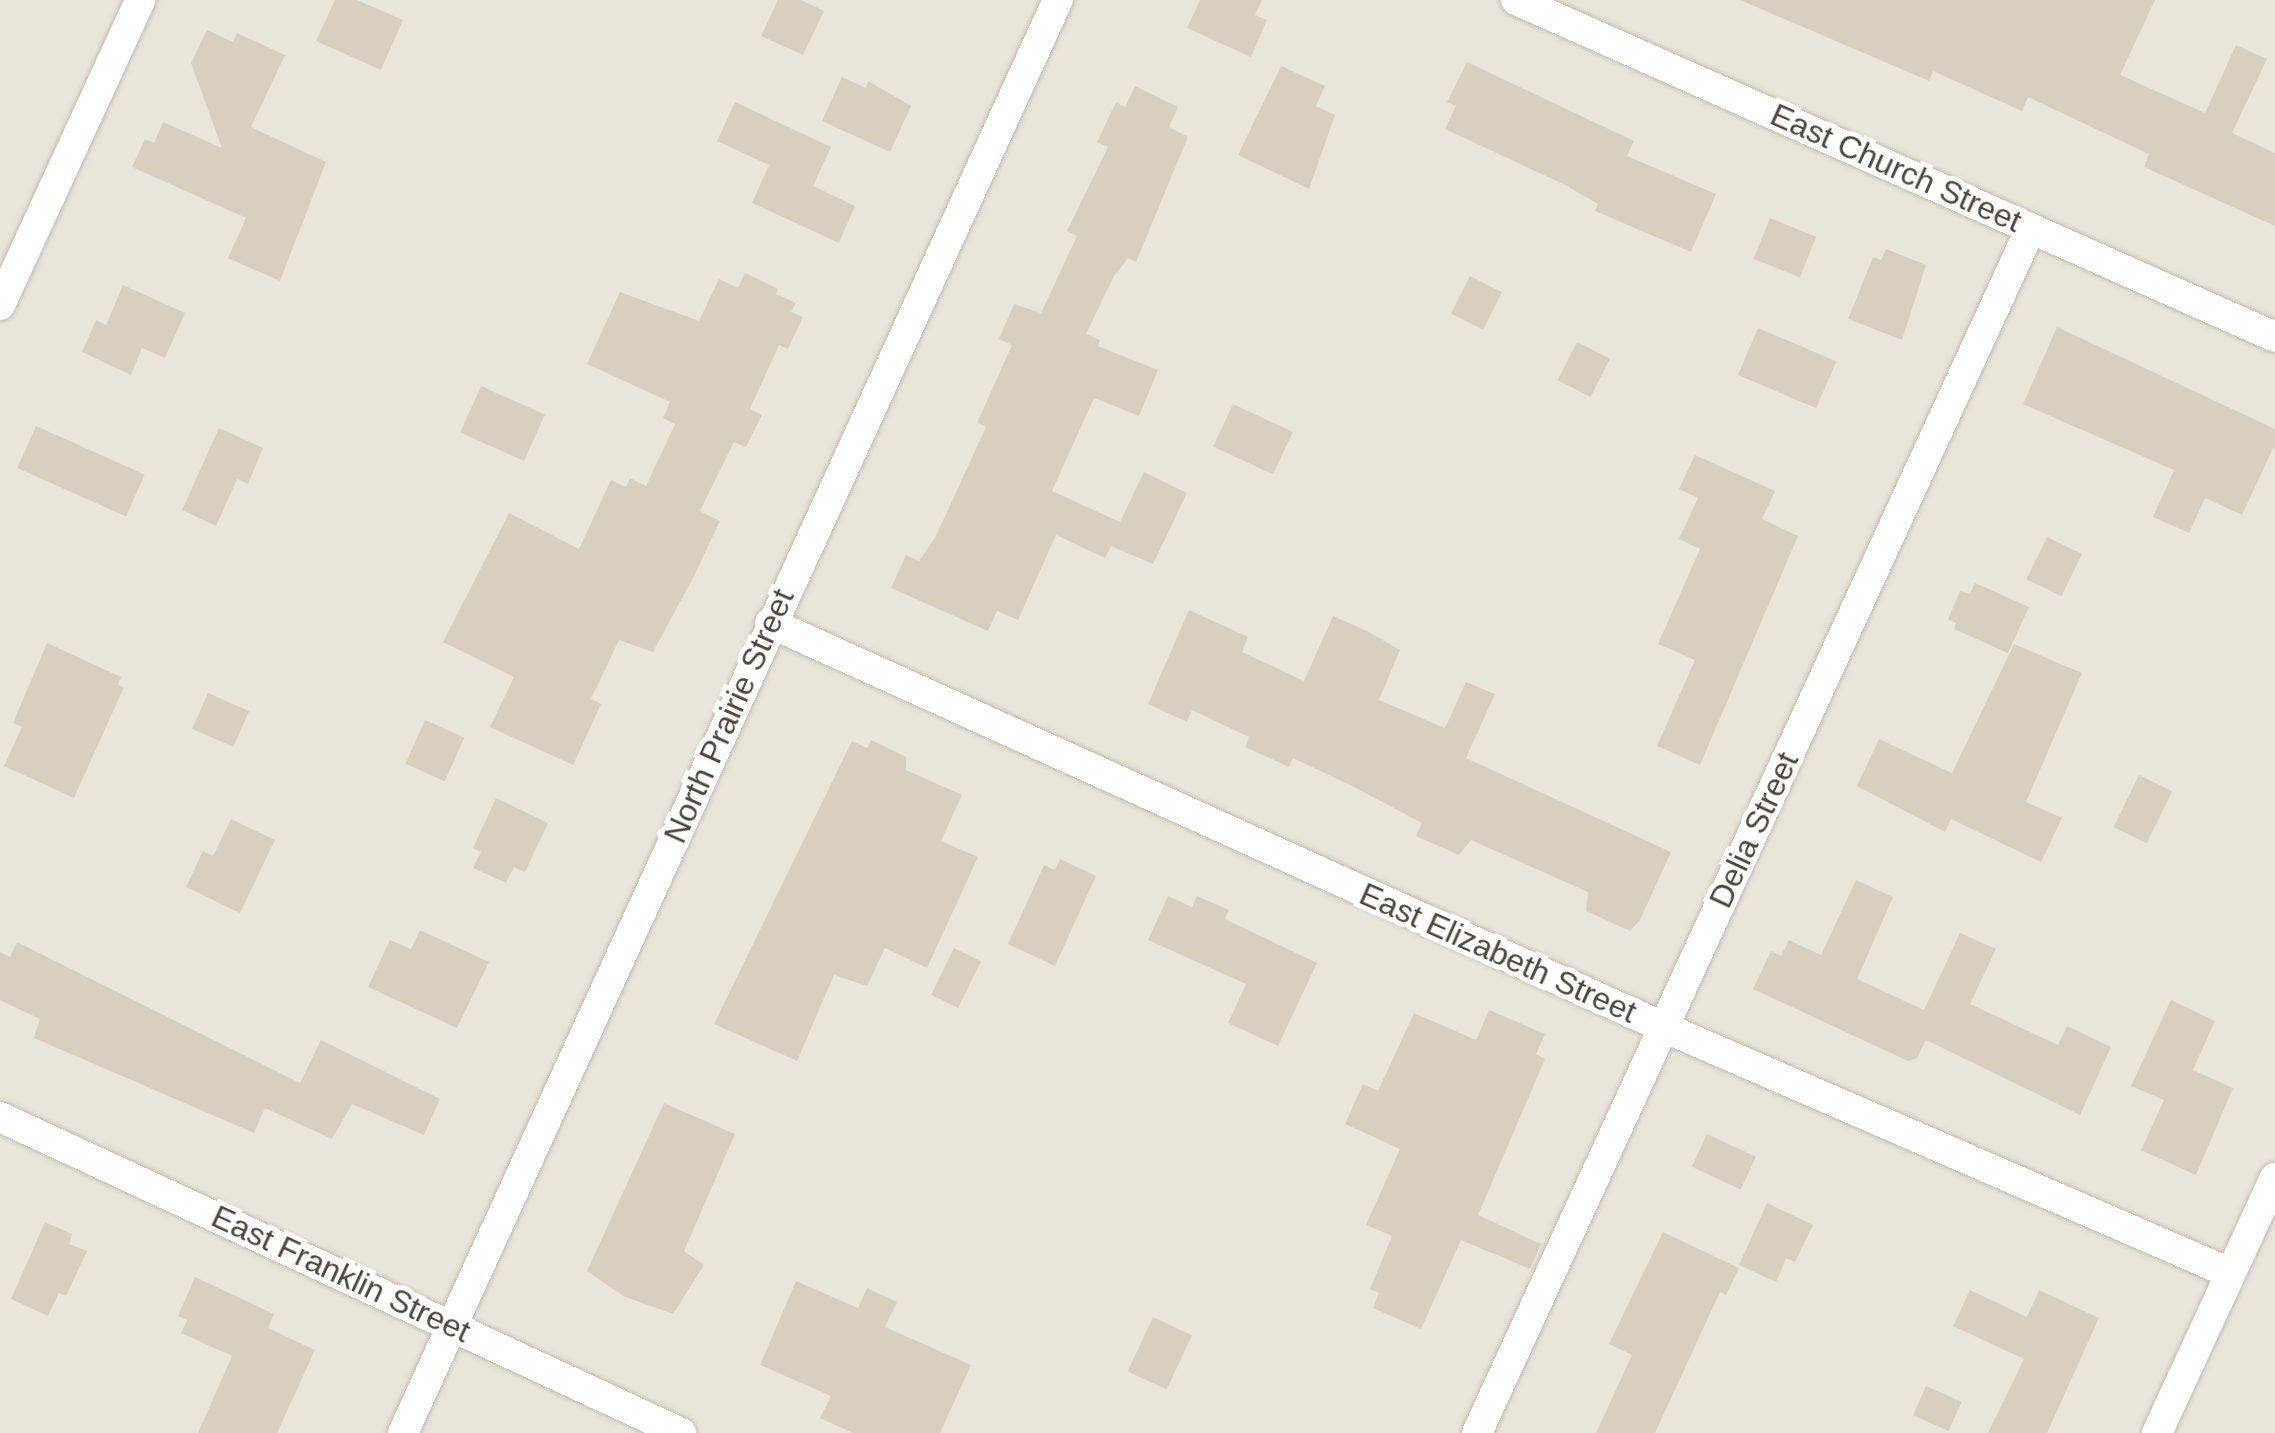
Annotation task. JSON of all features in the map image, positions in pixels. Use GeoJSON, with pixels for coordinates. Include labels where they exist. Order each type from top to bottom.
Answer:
{"type":"FeatureCollection","features":[{"type":"Feature","properties":{"kind":"street"},"geometry":{"type":"LineString","coordinates":[[0,305],[140,0]]}},
{"type":"Feature","properties":{"kind":"street","name":"North Prairie Street"},"geometry":{"type":"LineString","coordinates":[[403,1433],[1058,0]]}},
{"type":"Feature","properties":{"kind":"street","name":"East Church Street"},"geometry":{"type":"LineString","coordinates":[[1516,0],[2275,337]]}},
{"type":"Feature","properties":{"kind":"street","name":"Delia Street"},"geometry":{"type":"LineString","coordinates":[[1477,1433],[2031,228]]}},
{"type":"Feature","properties":{"kind":"street","name":"East Elizabeth Street"},"geometry":{"type":"LineString","coordinates":[[770,623],[1663,1028],[2230,1273]]}},
{"type":"Feature","properties":{"kind":"street","name":"East Franklin Street"},"geometry":{"type":"LineString","coordinates":[[0,1117],[682,1433]]}},
{"type":"Feature","properties":{"kind":"street"},"geometry":{"type":"LineString","coordinates":[[2157,1433],[2275,1178]]}},
{"type":"Feature","properties":{"kind":"shaded area"},"geometry":{"type":"Polygon","coordinates":[[[0,0],[2275,0],[2275,1433],[0,1433],[0,0]]]}},
{"type":"Feature","properties":{"kind":"building"},"geometry":{"type":"Polygon","coordinates":[[[335,0],[357,0],[403,20],[381,70],[316,41],[335,0]]]}},
{"type":"Feature","properties":{"kind":"building"},"geometry":{"type":"Polygon","coordinates":[[[778,0],[801,0],[824,11],[803,55],[761,36],[778,0]]]}},
{"type":"Feature","properties":{"kind":"building"},"geometry":{"type":"Polygon","coordinates":[[[1200,0],[1262,0],[1255,15],[1267,20],[1251,57],[1187,28],[1200,0]]]}},
{"type":"Feature","properties":{"kind":"building"},"geometry":{"type":"Polygon","coordinates":[[[1740,0],[2155,0],[2120,75],[2205,113],[2236,45],[2267,59],[2232,133],[2275,153],[2275,226],[2144,167],[2149,154],[2028,97],[2022,111],[1933,71],[1929,81],[1740,0]]]}},
{"type":"Feature","properties":{"kind":"building"},"geometry":{"type":"Polygon","coordinates":[[[207,30],[233,42],[237,33],[285,55],[251,127],[326,162],[280,281],[228,258],[246,218],[132,167],[145,139],[154,143],[163,122],[222,148],[191,63],[207,30]]]}},
{"type":"Feature","properties":{"kind":"building"},"geometry":{"type":"Polygon","coordinates":[[[1467,62],[1634,141],[1627,156],[1716,194],[1691,252],[1595,211],[1598,204],[1565,185],[1445,129],[1456,106],[1447,102],[1467,62]]]}},
{"type":"Feature","properties":{"kind":"building"},"geometry":{"type":"Polygon","coordinates":[[[1281,66],[1325,86],[1316,106],[1335,115],[1309,189],[1238,155],[1281,66]]]}},
{"type":"Feature","properties":{"kind":"building"},"geometry":{"type":"Polygon","coordinates":[[[842,77],[866,88],[868,81],[911,106],[890,152],[822,121],[842,77]]]}},
{"type":"Feature","properties":{"kind":"building"},"geometry":{"type":"Polygon","coordinates":[[[1135,86],[1178,107],[1169,127],[1188,137],[1136,262],[1128,258],[1114,276],[1086,334],[1100,340],[1098,346],[1158,370],[1139,416],[1094,398],[1052,491],[1120,522],[1144,472],[1187,493],[1153,564],[1111,546],[1105,558],[1056,535],[1018,620],[997,611],[988,631],[891,588],[906,555],[919,561],[935,538],[986,427],[977,423],[1012,345],[999,339],[1014,304],[1041,313],[1077,236],[1067,231],[1108,147],[1097,142],[1116,102],[1125,107],[1135,86]]]}},
{"type":"Feature","properties":{"kind":"building"},"geometry":{"type":"Polygon","coordinates":[[[735,102],[831,147],[813,186],[855,206],[839,243],[752,203],[769,165],[717,141],[735,102]]]}},
{"type":"Feature","properties":{"kind":"building"},"geometry":{"type":"Polygon","coordinates":[[[1770,218],[1816,237],[1800,278],[1754,259],[1770,218]]]}},
{"type":"Feature","properties":{"kind":"building"},"geometry":{"type":"Polygon","coordinates":[[[1886,249],[1926,265],[1902,340],[1848,319],[1873,257],[1881,260],[1886,249]]]}},
{"type":"Feature","properties":{"kind":"building"},"geometry":{"type":"Polygon","coordinates":[[[745,273],[778,289],[776,294],[796,303],[791,312],[803,317],[788,349],[779,345],[750,409],[762,415],[746,447],[734,442],[700,511],[720,521],[693,578],[653,652],[619,640],[591,699],[601,704],[573,765],[490,727],[514,677],[443,642],[509,513],[579,549],[611,480],[626,487],[630,478],[646,486],[675,424],[663,418],[670,402],[587,364],[620,292],[699,321],[719,279],[738,288],[745,273]]]}},
{"type":"Feature","properties":{"kind":"building"},"geometry":{"type":"Polygon","coordinates":[[[1470,276],[1502,292],[1483,330],[1451,313],[1470,276]]]}},
{"type":"Feature","properties":{"kind":"building"},"geometry":{"type":"Polygon","coordinates":[[[123,285],[185,313],[165,358],[142,348],[131,375],[82,352],[96,320],[106,325],[123,285]]]}},
{"type":"Feature","properties":{"kind":"building"},"geometry":{"type":"Polygon","coordinates":[[[2057,327],[2275,429],[2275,444],[2242,515],[2205,498],[2189,533],[2153,517],[2174,470],[2023,404],[2057,327]]]}},
{"type":"Feature","properties":{"kind":"building"},"geometry":{"type":"Polygon","coordinates":[[[1758,328],[1836,361],[1816,408],[1738,375],[1758,328]]]}},
{"type":"Feature","properties":{"kind":"building"},"geometry":{"type":"Polygon","coordinates":[[[1577,342],[1610,359],[1590,397],[1557,380],[1577,342]]]}},
{"type":"Feature","properties":{"kind":"building"},"geometry":{"type":"Polygon","coordinates":[[[481,386],[545,414],[524,461],[460,433],[481,386]]]}},
{"type":"Feature","properties":{"kind":"building"},"geometry":{"type":"Polygon","coordinates":[[[1233,404],[1293,432],[1273,474],[1213,447],[1233,404]]]}},
{"type":"Feature","properties":{"kind":"building"},"geometry":{"type":"Polygon","coordinates":[[[36,426],[145,474],[126,516],[17,468],[36,426]]]}},
{"type":"Feature","properties":{"kind":"building"},"geometry":{"type":"Polygon","coordinates":[[[219,428],[263,448],[248,484],[237,479],[216,526],[182,510],[219,428]]]}},
{"type":"Feature","properties":{"kind":"building"},"geometry":{"type":"Polygon","coordinates":[[[1695,455],[1775,491],[1762,519],[1798,536],[1700,765],[1657,746],[1695,660],[1658,644],[1700,549],[1679,539],[1698,498],[1679,489],[1695,455]]]}},
{"type":"Feature","properties":{"kind":"building"},"geometry":{"type":"Polygon","coordinates":[[[2047,537],[2082,554],[2061,596],[2026,579],[2047,537]]]}},
{"type":"Feature","properties":{"kind":"building"},"geometry":{"type":"Polygon","coordinates":[[[1975,583],[2029,607],[2008,653],[1954,629],[1956,623],[1948,619],[1960,591],[1970,594],[1975,583]]]}},
{"type":"Feature","properties":{"kind":"building"},"geometry":{"type":"Polygon","coordinates":[[[1189,610],[1248,637],[1242,652],[1304,681],[1333,616],[1367,631],[1400,650],[1379,700],[1445,728],[1466,682],[1495,694],[1466,758],[1671,852],[1640,920],[1630,931],[1586,911],[1588,892],[1471,840],[1459,855],[1416,836],[1422,823],[1354,787],[1293,758],[1289,767],[1245,747],[1249,737],[1192,710],[1187,722],[1148,704],[1189,610]]]}},
{"type":"Feature","properties":{"kind":"building"},"geometry":{"type":"Polygon","coordinates":[[[47,643],[121,677],[118,685],[124,687],[74,798],[4,766],[22,727],[13,723],[47,643]]]}},
{"type":"Feature","properties":{"kind":"building"},"geometry":{"type":"Polygon","coordinates":[[[2014,644],[2082,673],[2026,802],[2062,818],[2041,862],[1951,819],[1945,832],[1857,786],[1879,739],[1952,773],[2014,644]]]}},
{"type":"Feature","properties":{"kind":"building"},"geometry":{"type":"Polygon","coordinates":[[[208,693],[249,711],[233,747],[192,729],[208,693]]]}},
{"type":"Feature","properties":{"kind":"building"},"geometry":{"type":"Polygon","coordinates":[[[425,720],[464,737],[445,781],[405,764],[425,720]]]}},
{"type":"Feature","properties":{"kind":"building"},"geometry":{"type":"Polygon","coordinates":[[[871,740],[906,757],[906,770],[962,795],[941,841],[978,857],[927,968],[885,948],[867,986],[834,975],[797,1061],[714,1024],[852,741],[867,748],[871,740]]]}},
{"type":"Feature","properties":{"kind":"building"},"geometry":{"type":"Polygon","coordinates":[[[2139,775],[2172,791],[2147,843],[2114,827],[2139,775]]]}},
{"type":"Feature","properties":{"kind":"building"},"geometry":{"type":"Polygon","coordinates":[[[496,798],[548,823],[525,872],[514,867],[506,883],[473,868],[481,852],[473,848],[496,798]]]}},
{"type":"Feature","properties":{"kind":"building"},"geometry":{"type":"Polygon","coordinates":[[[231,819],[275,840],[240,913],[186,887],[203,851],[213,856],[231,819]]]}},
{"type":"Feature","properties":{"kind":"building"},"geometry":{"type":"Polygon","coordinates":[[[1060,859],[1096,876],[1055,966],[1008,944],[1044,865],[1055,870],[1060,859]]]}},
{"type":"Feature","properties":{"kind":"building"},"geometry":{"type":"Polygon","coordinates":[[[1856,880],[1893,897],[1857,979],[1924,1010],[1960,933],[1996,949],[1970,1004],[2058,1045],[2067,1026],[2111,1047],[2080,1115],[1926,1040],[1917,1058],[1908,1061],[1753,989],[1771,951],[1781,956],[1789,940],[1821,955],[1856,880]]]}},
{"type":"Feature","properties":{"kind":"building"},"geometry":{"type":"Polygon","coordinates":[[[1168,896],[1192,907],[1197,896],[1229,910],[1225,919],[1317,963],[1278,1046],[1228,1023],[1246,984],[1148,940],[1168,896]]]}},
{"type":"Feature","properties":{"kind":"building"},"geometry":{"type":"Polygon","coordinates":[[[420,930],[489,962],[457,1028],[368,987],[390,940],[411,949],[420,930]]]}},
{"type":"Feature","properties":{"kind":"building"},"geometry":{"type":"Polygon","coordinates":[[[17,942],[300,1083],[321,1040],[440,1099],[424,1135],[352,1104],[332,1139],[265,1108],[254,1133],[34,1038],[40,1019],[0,1000],[0,952],[10,957],[17,942]]]}},
{"type":"Feature","properties":{"kind":"building"},"geometry":{"type":"Polygon","coordinates":[[[954,948],[981,961],[958,1008],[931,995],[954,948]]]}},
{"type":"Feature","properties":{"kind":"building"},"geometry":{"type":"Polygon","coordinates":[[[2171,1000],[2215,1021],[2193,1070],[2233,1088],[2196,1175],[2141,1150],[2164,1100],[2131,1086],[2171,1000]]]}},
{"type":"Feature","properties":{"kind":"building"},"geometry":{"type":"Polygon","coordinates":[[[1489,1010],[1545,1034],[1536,1054],[1545,1059],[1478,1215],[1541,1244],[1530,1269],[1461,1240],[1421,1329],[1373,1308],[1379,1293],[1370,1289],[1392,1236],[1366,1225],[1400,1149],[1345,1124],[1363,1084],[1378,1091],[1414,1013],[1476,1040],[1489,1010]]]}},
{"type":"Feature","properties":{"kind":"building"},"geometry":{"type":"Polygon","coordinates":[[[664,1103],[735,1134],[684,1251],[704,1265],[673,1314],[623,1296],[587,1271],[664,1103]]]}},
{"type":"Feature","properties":{"kind":"building"},"geometry":{"type":"Polygon","coordinates":[[[1707,1134],[1756,1157],[1741,1189],[1692,1167],[1707,1134]]]}},
{"type":"Feature","properties":{"kind":"building"},"geometry":{"type":"Polygon","coordinates":[[[1767,1203],[1813,1225],[1795,1262],[1786,1258],[1776,1282],[1739,1265],[1767,1203]]]}},
{"type":"Feature","properties":{"kind":"building"},"geometry":{"type":"Polygon","coordinates":[[[45,1222],[72,1234],[69,1244],[87,1251],[66,1296],[59,1293],[48,1316],[11,1299],[45,1222]]]}},
{"type":"Feature","properties":{"kind":"building"},"geometry":{"type":"Polygon","coordinates":[[[1663,1232],[1739,1268],[1726,1295],[1720,1292],[1655,1433],[1596,1433],[1632,1355],[1609,1344],[1663,1232]]]}},
{"type":"Feature","properties":{"kind":"building"},"geometry":{"type":"Polygon","coordinates":[[[195,1277],[274,1314],[268,1328],[315,1350],[277,1433],[198,1433],[232,1356],[181,1333],[187,1320],[178,1316],[195,1277]]]}},
{"type":"Feature","properties":{"kind":"building"},"geometry":{"type":"Polygon","coordinates":[[[796,1281],[858,1308],[867,1288],[897,1302],[885,1327],[971,1365],[940,1433],[853,1433],[820,1418],[831,1396],[760,1365],[796,1281]]]}},
{"type":"Feature","properties":{"kind":"building"},"geometry":{"type":"Polygon","coordinates":[[[1970,1290],[2027,1317],[2039,1290],[2099,1318],[2047,1433],[1988,1433],[2024,1359],[1953,1326],[1970,1290]]]}},
{"type":"Feature","properties":{"kind":"building"},"geometry":{"type":"Polygon","coordinates":[[[1153,1317],[1192,1335],[1167,1390],[1128,1371],[1153,1317]]]}},
{"type":"Feature","properties":{"kind":"building"},"geometry":{"type":"Polygon","coordinates":[[[1926,1386],[1962,1402],[1949,1431],[1913,1415],[1926,1386]]]}}]}
